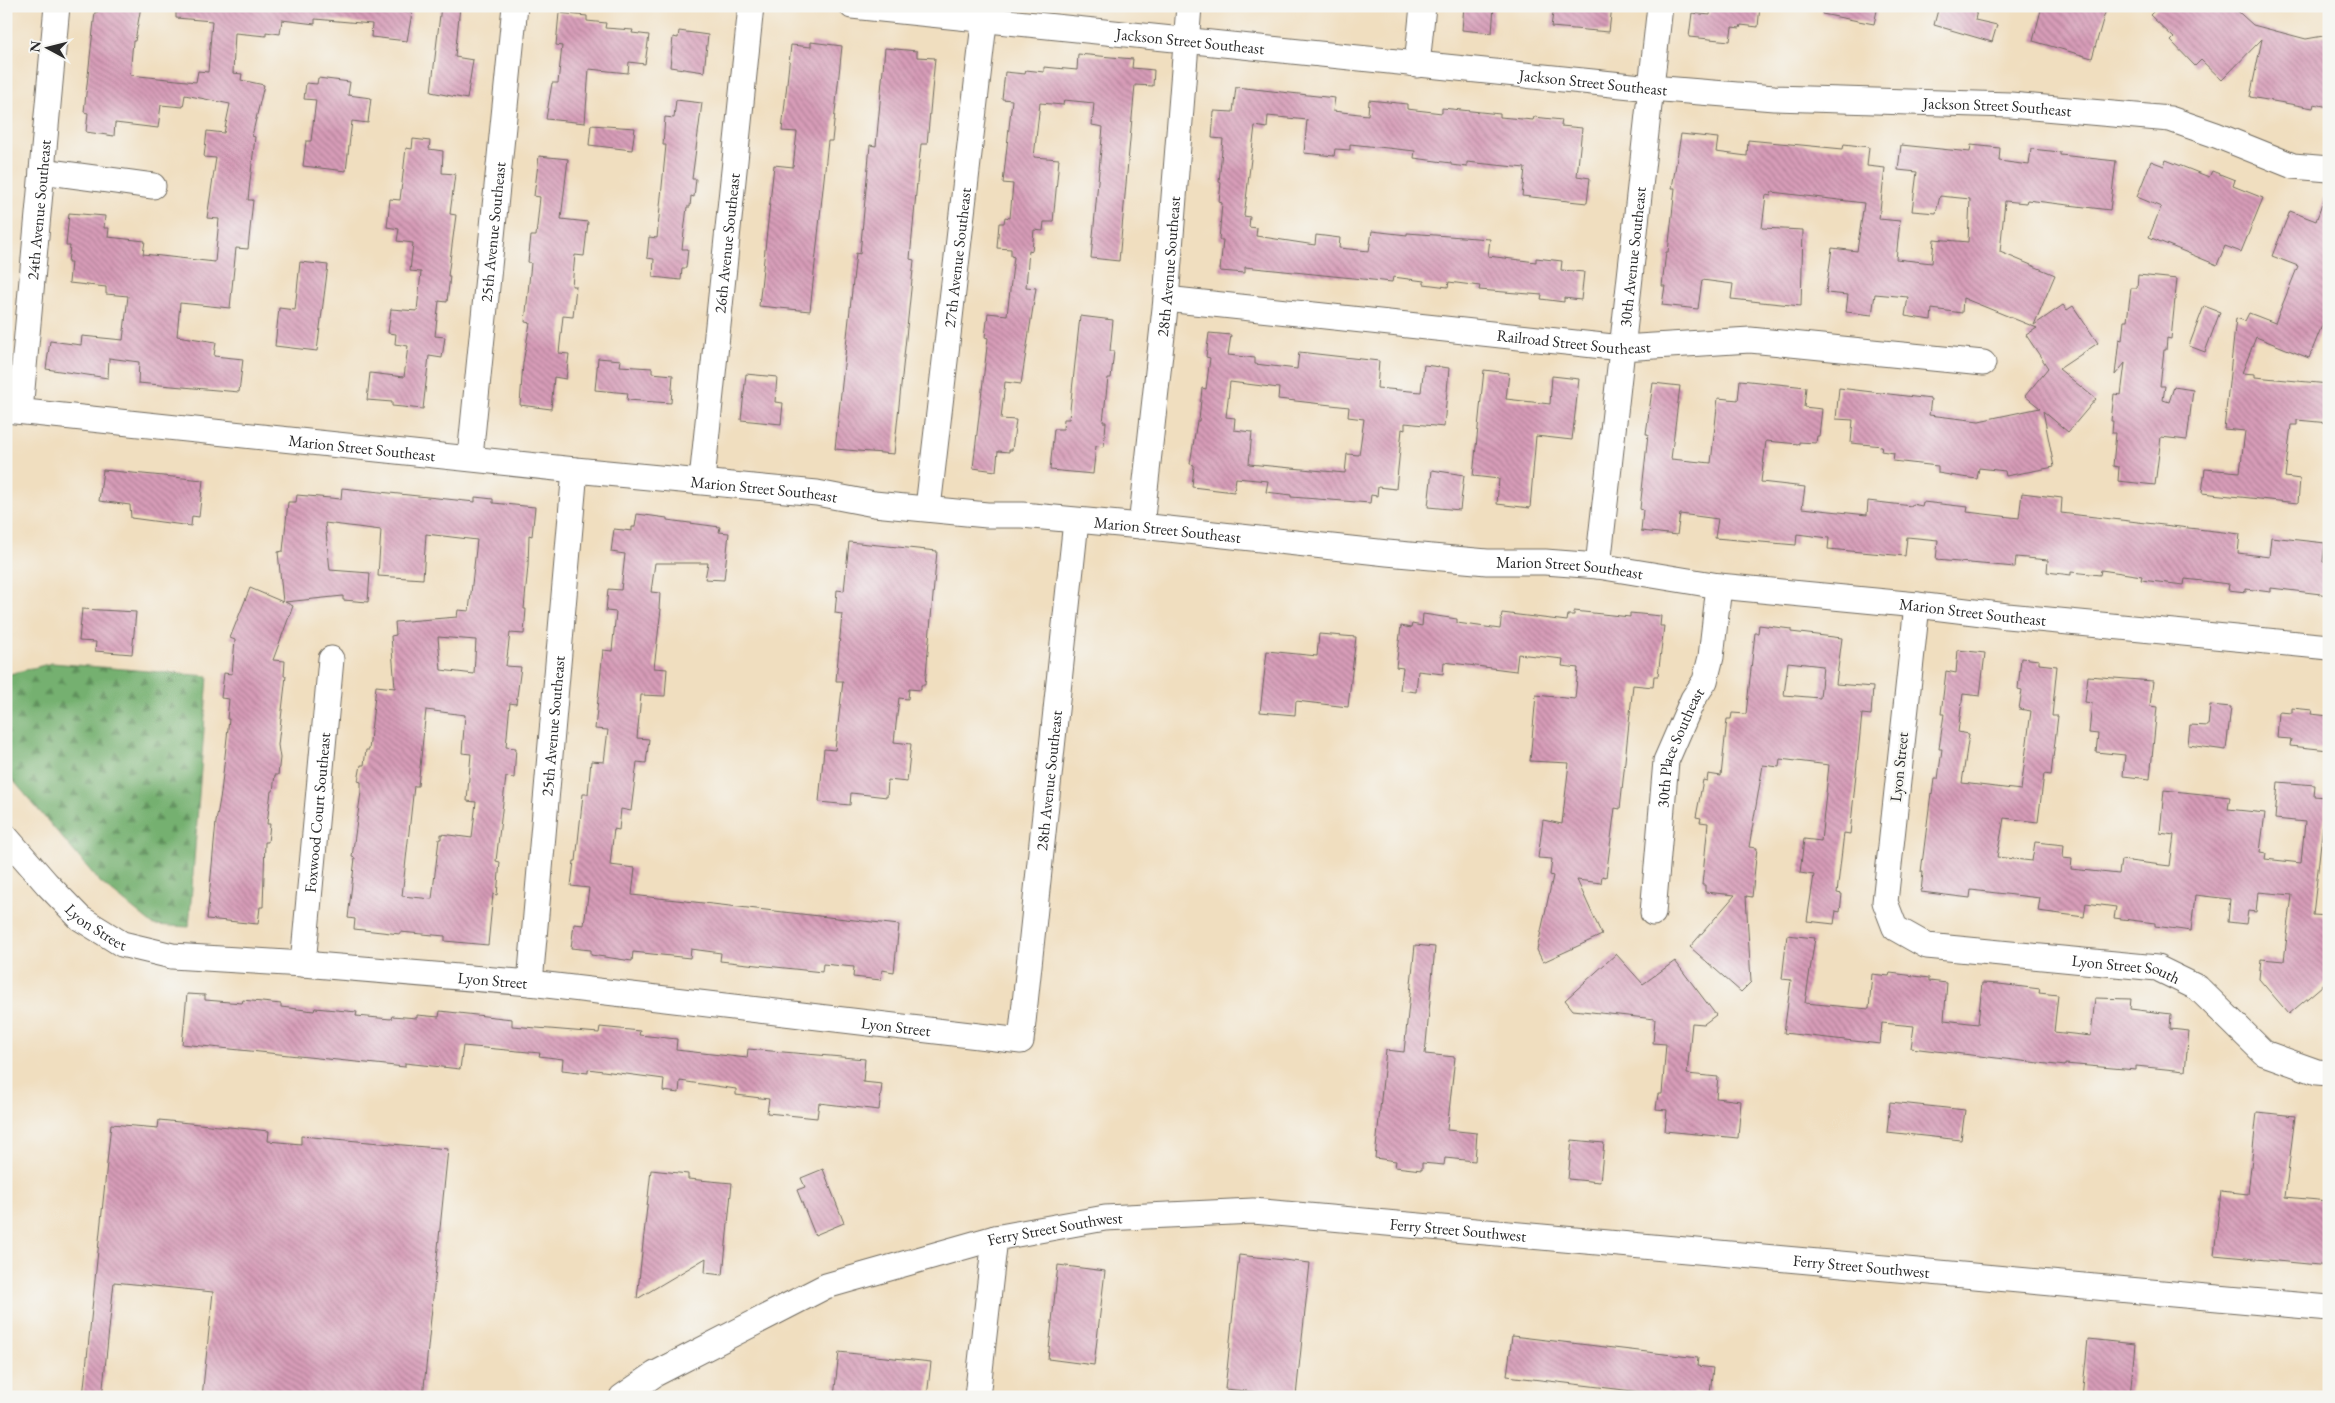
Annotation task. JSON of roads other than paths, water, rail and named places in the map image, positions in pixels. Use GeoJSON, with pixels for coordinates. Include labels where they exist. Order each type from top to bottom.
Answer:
{"type":"FeatureCollection","features":[{"type":"Feature","properties":{"kind":"street","name":"24th Avenue Southeast"},"geometry":{"type":"LineString","coordinates":[[13,410],[42,171],[57,6]]}},
{"type":"Feature","properties":{"kind":"street","name":"25th Avenue Southeast"},"geometry":{"type":"LineString","coordinates":[[470,457],[515,6]]}},
{"type":"Feature","properties":{"kind":"street","name":"26th Avenue Southeast"},"geometry":{"type":"LineString","coordinates":[[702,480],[751,6]]}},
{"type":"Feature","properties":{"kind":"street","name":"Jackson Street Southeast"},"geometry":{"type":"LineString","coordinates":[[852,6],[985,14],[1186,41],[1651,88],[1774,98],[2010,105],[2170,119],[2293,166],[2329,169]]}},
{"type":"Feature","properties":{"kind":"street","name":"28th Avenue Southeast"},"geometry":{"type":"LineString","coordinates":[[1141,526],[1166,299],[1189,6]]}},
{"type":"Feature","properties":{"kind":"street"},"geometry":{"type":"LineString","coordinates":[[1417,65],[1423,6]]}},
{"type":"Feature","properties":{"kind":"street","name":"30th Avenue Southeast"},"geometry":{"type":"LineString","coordinates":[[1598,566],[1660,6]]}},
{"type":"Feature","properties":{"kind":"street","name":"27th Avenue Southeast"},"geometry":{"type":"LineString","coordinates":[[928,508],[985,14]]}},
{"type":"Feature","properties":{"kind":"street"},"geometry":{"type":"LineString","coordinates":[[42,171],[153,186]]}},
{"type":"Feature","properties":{"kind":"street","name":"Railroad Street Southeast"},"geometry":{"type":"LineString","coordinates":[[1166,299],[1622,348],[1750,340],[1982,363]]}},
{"type":"Feature","properties":{"kind":"street","name":"Marion Street Southeast"},"geometry":{"type":"LineString","coordinates":[[13,410],[470,457],[575,470],[702,480],[817,493],[874,504],[1141,526],[1387,554],[1487,562],[1545,562],[1598,566],[1719,586],[2329,647]]}},
{"type":"Feature","properties":{"kind":"street","name":"25th Avenue Southeast"},"geometry":{"type":"LineString","coordinates":[[530,983],[575,470]]}},
{"type":"Feature","properties":{"kind":"street","name":"28th Avenue Southeast"},"geometry":{"type":"LineString","coordinates":[[1021,1041],[1076,521]]}},
{"type":"Feature","properties":{"kind":"street","name":"30th Place Southeast"},"geometry":{"type":"LineString","coordinates":[[1653,914],[1666,761],[1692,699],[1705,682],[1711,657],[1719,586]]}},
{"type":"Feature","properties":{"kind":"street","name":"Lyon Street"},"geometry":{"type":"LineString","coordinates":[[1895,928],[1884,902],[1917,605]]}},
{"type":"Feature","properties":{"kind":"street","name":"Foxwood Court Southeast"},"geometry":{"type":"LineString","coordinates":[[303,964],[331,659]]}},
{"type":"Feature","properties":{"kind":"street","name":"Lyon Street"},"geometry":{"type":"LineString","coordinates":[[6,836],[47,884],[80,918],[122,944],[172,956],[303,964],[530,983],[1021,1041]]}},
{"type":"Feature","properties":{"kind":"street","name":"Lyon Street South"},"geometry":{"type":"LineString","coordinates":[[1895,928],[1927,946],[2157,968],[2198,988],[2264,1052],[2317,1072],[2329,1073]]}},
{"type":"Feature","properties":{"kind":"street","name":"Ferry Street Southwest"},"geometry":{"type":"LineString","coordinates":[[622,1397],[655,1374],[826,1286],[995,1238],[1105,1218],[1253,1211],[2329,1308]]}},
{"type":"Feature","properties":{"kind":"street"},"geometry":{"type":"LineString","coordinates":[[977,1397],[995,1238]]}}]}
